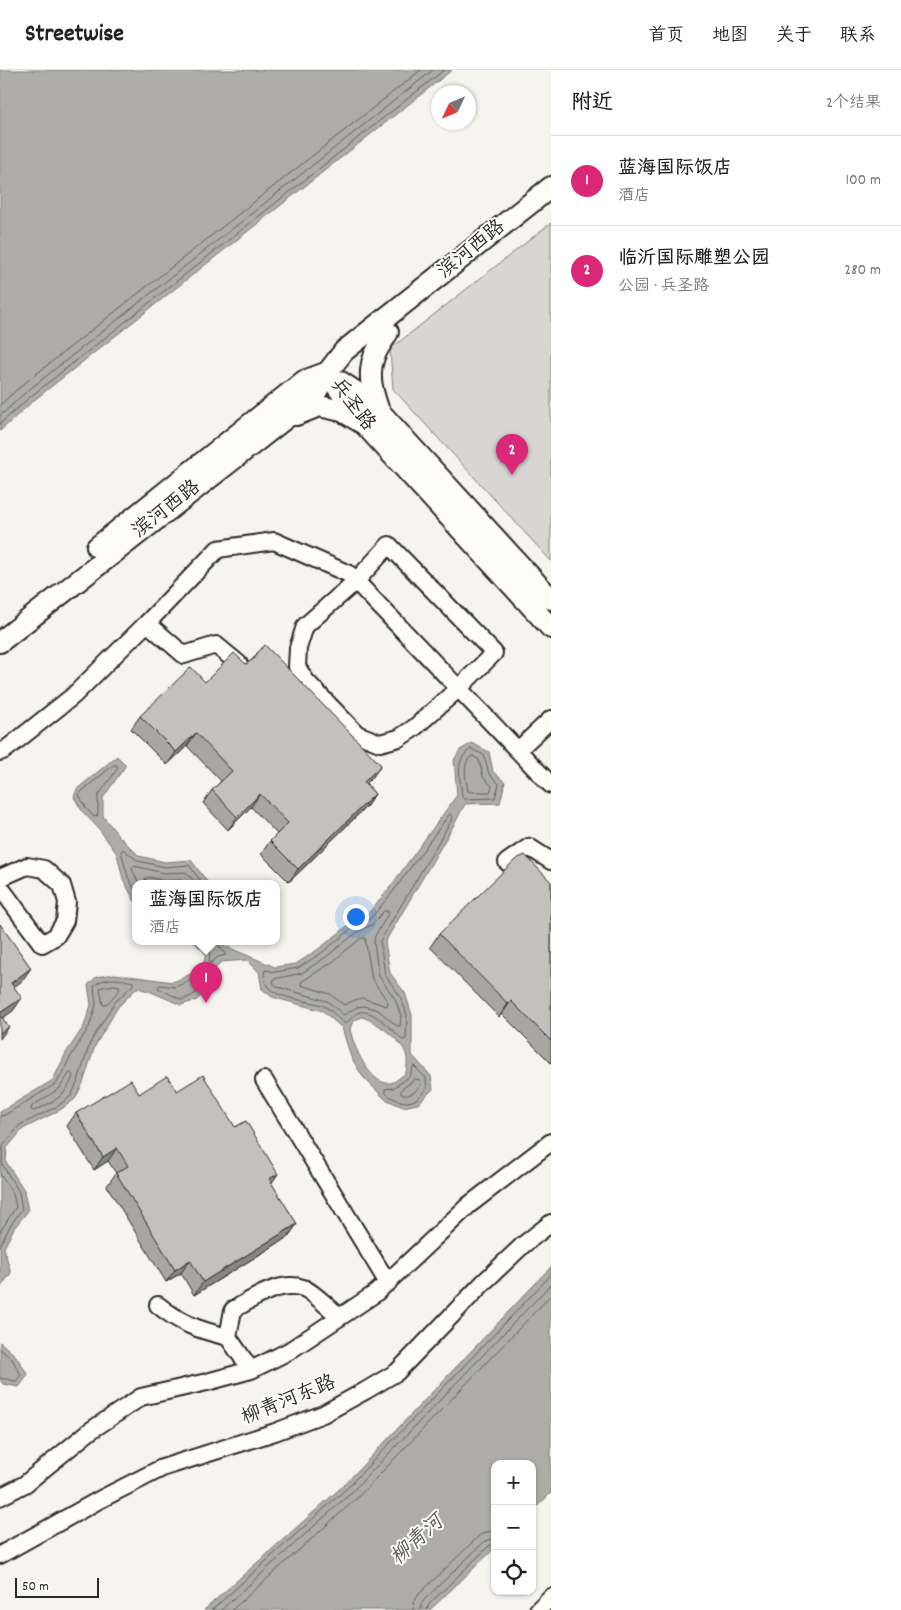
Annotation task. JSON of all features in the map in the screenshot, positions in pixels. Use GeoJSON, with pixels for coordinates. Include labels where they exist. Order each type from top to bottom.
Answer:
{"type":"FeatureCollection","features":[{"type":"Feature","properties":{"kind":"main road","name":"滨河西路"},"geometry":{"type":"LineString","coordinates":[[0,642],[314,396],[327,373],[344,351],[551,187]]}},
{"type":"Feature","properties":{"kind":"main road","name":"滨河西路"},"geometry":{"type":"LineString","coordinates":[[0,625],[304,382],[354,359],[551,203]]}},
{"type":"Feature","properties":{"kind":"main road"},"geometry":{"type":"LineString","coordinates":[[282,421],[319,406],[371,418],[371,381],[374,357],[388,332]]}},
{"type":"Feature","properties":{"kind":"main road","name":"兵圣路"},"geometry":{"type":"LineString","coordinates":[[327,373],[551,599]]}},
{"type":"Feature","properties":{"kind":"main road","name":"兵圣路"},"geometry":{"type":"LineString","coordinates":[[371,418],[551,628]]}},
{"type":"Feature","properties":{"kind":"street"},"geometry":{"type":"LineString","coordinates":[[0,752],[73,696],[218,549],[274,541],[349,574],[551,785]]}},
{"type":"Feature","properties":{"kind":"street"},"geometry":{"type":"LineString","coordinates":[[389,544],[494,653],[459,688],[414,728],[399,738],[380,743],[357,734],[306,681],[297,667],[298,648],[305,626],[356,581],[389,544]]}},
{"type":"Feature","properties":{"kind":"street"},"geometry":{"type":"LineString","coordinates":[[146,623],[184,655],[216,645],[239,664]]}},
{"type":"Feature","properties":{"kind":"street"},"geometry":{"type":"LineString","coordinates":[[518,750],[551,719]]}},
{"type":"Feature","properties":{"kind":"street"},"geometry":{"type":"LineString","coordinates":[[507,862],[529,847],[551,861]]}},
{"type":"Feature","properties":{"kind":"street"},"geometry":{"type":"LineString","coordinates":[[0,878],[28,866],[44,869],[62,885],[67,902],[65,921],[56,936],[42,944],[0,887]]}},
{"type":"Feature","properties":{"kind":"street"},"geometry":{"type":"LineString","coordinates":[[264,1080],[388,1283]]}},
{"type":"Feature","properties":{"kind":"street"},"geometry":{"type":"LineString","coordinates":[[0,1497],[26,1484],[90,1431],[141,1397],[252,1370],[289,1351],[340,1318],[388,1283],[469,1205],[551,1142]]}},
{"type":"Feature","properties":{"kind":"street","name":"柳青河东路"},"geometry":{"type":"LineString","coordinates":[[0,1555],[99,1500],[162,1468],[283,1429],[323,1414],[365,1391],[396,1372],[523,1244],[551,1223]]}},
{"type":"Feature","properties":{"kind":"street"},"geometry":{"type":"LineString","coordinates":[[228,1337],[233,1310],[252,1299],[283,1286],[304,1288],[340,1318]]}},
{"type":"Feature","properties":{"kind":"street"},"geometry":{"type":"LineString","coordinates":[[158,1305],[175,1319],[202,1331],[228,1337],[252,1370]]}},
{"type":"Feature","properties":{"kind":"street"},"geometry":{"type":"LineString","coordinates":[[538,1610],[551,1597]]}},
{"type":"Feature","properties":{"kind":"shaded area"},"geometry":{"type":"Polygon","coordinates":[[[551,223],[551,561],[393,389],[390,349],[551,223]]]}},
{"type":"Feature","properties":{"kind":"water"},"geometry":{"type":"Polygon","coordinates":[[[0,70],[452,70],[33,401],[0,431],[0,70]]]}},
{"type":"Feature","properties":{"kind":"water"},"geometry":{"type":"Polygon","coordinates":[[[472,743],[489,752],[493,772],[505,782],[500,803],[465,804],[385,942],[390,973],[405,993],[412,1015],[412,1055],[431,1076],[433,1089],[418,1104],[403,1107],[385,1099],[363,1077],[351,1057],[342,1028],[323,1011],[272,997],[262,989],[259,972],[247,960],[221,962],[210,975],[207,989],[197,1000],[181,1005],[149,991],[137,988],[118,1007],[95,1046],[83,1083],[75,1099],[60,1110],[23,1129],[7,1148],[6,1162],[24,1190],[28,1211],[14,1228],[4,1248],[11,1273],[0,1288],[0,1112],[53,1080],[66,1053],[84,1026],[91,1005],[88,985],[96,977],[115,974],[173,982],[202,969],[206,954],[197,945],[224,945],[275,967],[296,964],[350,924],[367,915],[388,890],[457,795],[454,760],[460,750],[472,743]],[[362,1017],[355,1020],[350,1028],[354,1044],[369,1071],[375,1078],[389,1083],[406,1073],[406,1054],[394,1037],[381,1027],[362,1017]]]}},
{"type":"Feature","properties":{"kind":"water"},"geometry":{"type":"Polygon","coordinates":[[[117,756],[126,765],[103,798],[103,816],[118,835],[139,856],[165,862],[191,860],[206,880],[132,880],[132,896],[123,879],[117,854],[99,829],[82,811],[74,797],[77,789],[117,756]]]}},
{"type":"Feature","properties":{"kind":"water","name":"柳青河"},"geometry":{"type":"Polygon","coordinates":[[[551,1267],[551,1493],[536,1507],[536,1460],[491,1460],[491,1552],[430,1610],[204,1610],[344,1485],[551,1267]]]}},
{"type":"Feature","properties":{"kind":"water"},"geometry":{"type":"Polygon","coordinates":[[[0,1342],[16,1356],[28,1375],[19,1387],[3,1384],[0,1379],[0,1342]]]}},
{"type":"Feature","properties":{"kind":"building"},"geometry":{"type":"Polygon","coordinates":[[[265,645],[381,765],[364,782],[375,794],[298,869],[270,841],[288,823],[260,794],[237,817],[212,790],[232,771],[196,733],[176,752],[140,716],[191,667],[205,682],[234,653],[246,664],[255,658],[265,645]]]}},
{"type":"Feature","properties":{"kind":"building"},"geometry":{"type":"Polygon","coordinates":[[[525,855],[551,882],[551,1041],[511,1001],[508,1004],[439,934],[516,859],[525,855]]]}},
{"type":"Feature","properties":{"kind":"building"},"geometry":{"type":"Polygon","coordinates":[[[0,924],[31,968],[11,983],[22,998],[0,1013],[0,924]]]}},
{"type":"Feature","properties":{"kind":"building"},"geometry":{"type":"Polygon","coordinates":[[[0,1015],[9,1027],[0,1033],[0,1015]]]}},
{"type":"Feature","properties":{"kind":"building"},"geometry":{"type":"Polygon","coordinates":[[[203,1075],[235,1127],[246,1121],[278,1174],[269,1179],[297,1224],[203,1282],[190,1260],[175,1270],[116,1173],[128,1166],[117,1148],[103,1157],[76,1113],[131,1080],[139,1094],[167,1076],[177,1091],[203,1075]]]}},
{"type":"Feature","properties":{"kind":"place","name":"临沂国际雕塑公园"},"geometry":{"type":"Point","coordinates":[512,475]}},
{"type":"Feature","properties":{"kind":"place","name":"蓝海国际饭店"},"geometry":{"type":"Point","coordinates":[206,1003]}}]}
